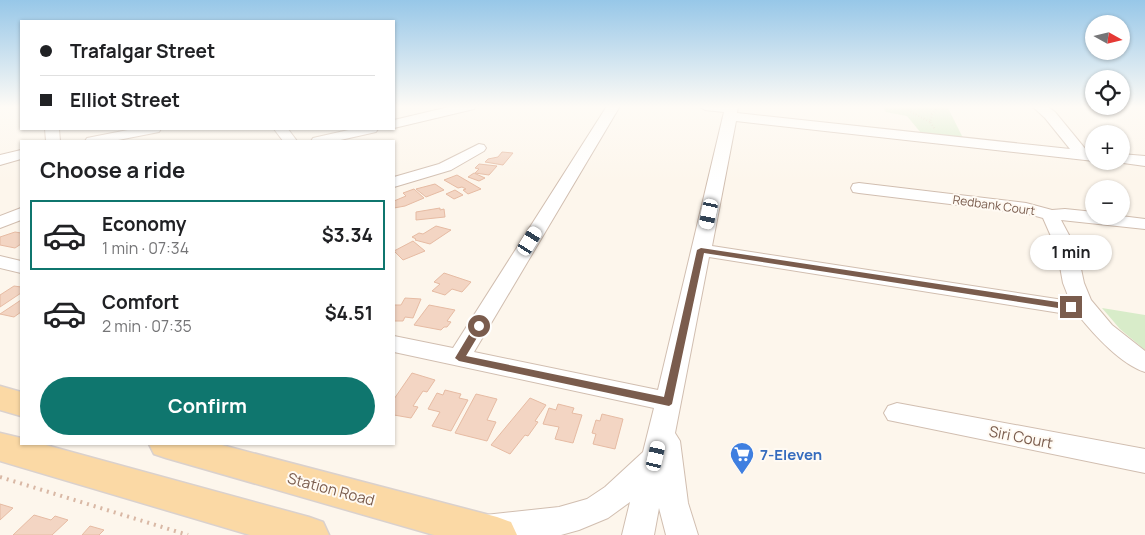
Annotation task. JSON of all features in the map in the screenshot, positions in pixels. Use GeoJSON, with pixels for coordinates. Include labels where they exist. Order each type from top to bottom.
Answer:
{"type":"FeatureCollection","features":[{"type":"Feature","properties":{"kind":"main road"},"geometry":{"type":"LineString","coordinates":[[0,398],[20,404]]}},
{"type":"Feature","properties":{"kind":"main road","name":"Station Road"},"geometry":{"type":"LineString","coordinates":[[170,445],[486,532]]}},
{"type":"Feature","properties":{"kind":"main road"},"geometry":{"type":"LineString","coordinates":[[0,448],[157,490],[309,535]]}},
{"type":"Feature","properties":{"kind":"street"},"geometry":{"type":"LineString","coordinates":[[97,140],[144,131]]}},
{"type":"Feature","properties":{"kind":"street"},"geometry":{"type":"LineString","coordinates":[[322,140],[362,131]]}},
{"type":"Feature","properties":{"kind":"street"},"geometry":{"type":"LineString","coordinates":[[459,358],[598,131]]}},
{"type":"Feature","properties":{"kind":"street"},"geometry":{"type":"LineString","coordinates":[[638,535],[726,131]]}},
{"type":"Feature","properties":{"kind":"street"},"geometry":{"type":"LineString","coordinates":[[861,131],[1085,155]]}},
{"type":"Feature","properties":{"kind":"street"},"geometry":{"type":"LineString","coordinates":[[1065,131],[1085,152]]}},
{"type":"Feature","properties":{"kind":"street"},"geometry":{"type":"LineString","coordinates":[[395,182],[445,167],[479,148]]}},
{"type":"Feature","properties":{"kind":"street"},"geometry":{"type":"LineString","coordinates":[[0,160],[20,156]]}},
{"type":"Feature","properties":{"kind":"street"},"geometry":{"type":"LineString","coordinates":[[1130,160],[1145,161]]}},
{"type":"Feature","properties":{"kind":"street","name":"Redbank Court"},"geometry":{"type":"LineString","coordinates":[[859,188],[1026,208],[1052,215],[1065,214],[1136,222]]}},
{"type":"Feature","properties":{"kind":"street"},"geometry":{"type":"LineString","coordinates":[[0,223],[20,213]]}},
{"type":"Feature","properties":{"kind":"street"},"geometry":{"type":"LineString","coordinates":[[1052,215],[1067,250],[1075,289],[1086,310],[1114,338],[1145,364]]}},
{"type":"Feature","properties":{"kind":"street"},"geometry":{"type":"LineString","coordinates":[[701,250],[1086,310]]}},
{"type":"Feature","properties":{"kind":"street"},"geometry":{"type":"LineString","coordinates":[[0,262],[20,266]]}},
{"type":"Feature","properties":{"kind":"street"},"geometry":{"type":"LineString","coordinates":[[395,344],[459,358],[666,411]]}},
{"type":"Feature","properties":{"kind":"street"},"geometry":{"type":"LineString","coordinates":[[666,411],[669,477],[682,535]]}},
{"type":"Feature","properties":{"kind":"street","name":"Siri Court"},"geometry":{"type":"LineString","coordinates":[[897,413],[1145,461]]}},
{"type":"Feature","properties":{"kind":"street"},"geometry":{"type":"LineString","coordinates":[[486,532],[566,521],[584,516],[610,502],[625,490],[656,456]]}},
{"type":"Feature","properties":{"kind":"path"},"geometry":{"type":"LineString","coordinates":[[0,477],[188,535]]}},
{"type":"Feature","properties":{"kind":"green space"},"geometry":{"type":"Polygon","coordinates":[[[919,131],[959,131],[963,138],[921,133],[919,131]]]}},
{"type":"Feature","properties":{"kind":"green space"},"geometry":{"type":"Polygon","coordinates":[[[1102,308],[1145,315],[1145,350],[1120,329],[1102,308]]]}},
{"type":"Feature","properties":{"kind":"building"},"geometry":{"type":"Polygon","coordinates":[[[502,152],[513,153],[503,165],[485,162],[488,159],[498,157],[502,152]]]}},
{"type":"Feature","properties":{"kind":"building"},"geometry":{"type":"Polygon","coordinates":[[[479,164],[497,166],[489,175],[475,173],[479,169],[475,168],[479,164]]]}},
{"type":"Feature","properties":{"kind":"building"},"geometry":{"type":"Polygon","coordinates":[[[474,173],[485,178],[479,181],[468,177],[474,173]]]}},
{"type":"Feature","properties":{"kind":"building"},"geometry":{"type":"Polygon","coordinates":[[[457,175],[481,189],[468,194],[463,190],[466,189],[458,188],[444,180],[457,175]]]}},
{"type":"Feature","properties":{"kind":"building"},"geometry":{"type":"Polygon","coordinates":[[[435,184],[444,190],[426,197],[416,189],[435,184]]]}},
{"type":"Feature","properties":{"kind":"building"},"geometry":{"type":"Polygon","coordinates":[[[414,189],[424,198],[395,208],[395,201],[406,196],[403,193],[414,189]]]}},
{"type":"Feature","properties":{"kind":"building"},"geometry":{"type":"Polygon","coordinates":[[[455,190],[463,195],[454,199],[446,194],[455,190]]]}},
{"type":"Feature","properties":{"kind":"building"},"geometry":{"type":"Polygon","coordinates":[[[440,208],[440,210],[444,209],[445,217],[416,220],[416,212],[440,208]]]}},
{"type":"Feature","properties":{"kind":"building"},"geometry":{"type":"Polygon","coordinates":[[[436,226],[451,230],[430,244],[415,240],[412,237],[419,233],[423,234],[436,226]]]}},
{"type":"Feature","properties":{"kind":"building"},"geometry":{"type":"Polygon","coordinates":[[[15,232],[20,233],[20,245],[15,248],[0,245],[0,237],[15,232]]]}},
{"type":"Feature","properties":{"kind":"building"},"geometry":{"type":"Polygon","coordinates":[[[413,241],[425,251],[403,260],[395,250],[413,241]]]}},
{"type":"Feature","properties":{"kind":"building"},"geometry":{"type":"Polygon","coordinates":[[[444,273],[471,282],[462,292],[452,289],[445,295],[432,291],[440,284],[434,282],[444,273]]]}},
{"type":"Feature","properties":{"kind":"building"},"geometry":{"type":"Polygon","coordinates":[[[14,286],[20,287],[20,294],[0,307],[0,295],[14,286]]]}},
{"type":"Feature","properties":{"kind":"building"},"geometry":{"type":"Polygon","coordinates":[[[405,298],[421,299],[413,318],[405,317],[403,321],[395,321],[395,305],[401,305],[405,298]]]}},
{"type":"Feature","properties":{"kind":"building"},"geometry":{"type":"Polygon","coordinates":[[[20,301],[20,313],[14,317],[0,314],[20,301]]]}},
{"type":"Feature","properties":{"kind":"building"},"geometry":{"type":"Polygon","coordinates":[[[429,305],[455,310],[447,321],[451,322],[447,327],[441,330],[414,325],[429,305]]]}},
{"type":"Feature","properties":{"kind":"building"},"geometry":{"type":"Polygon","coordinates":[[[412,373],[435,380],[427,392],[423,391],[413,406],[418,407],[411,418],[395,415],[395,398],[412,373]]]}},
{"type":"Feature","properties":{"kind":"building"},"geometry":{"type":"Polygon","coordinates":[[[445,390],[461,394],[459,398],[468,400],[451,431],[432,426],[440,412],[428,409],[437,393],[443,395],[445,390]]]}},
{"type":"Feature","properties":{"kind":"building"},"geometry":{"type":"Polygon","coordinates":[[[476,394],[497,399],[487,420],[496,422],[487,441],[455,433],[476,394]]]}},
{"type":"Feature","properties":{"kind":"building"},"geometry":{"type":"Polygon","coordinates":[[[530,398],[546,405],[535,421],[538,422],[528,436],[525,435],[510,454],[491,445],[530,398]]]}},
{"type":"Feature","properties":{"kind":"building"},"geometry":{"type":"Polygon","coordinates":[[[558,404],[574,408],[572,413],[582,415],[573,443],[555,439],[559,427],[543,424],[549,408],[556,410],[558,404]]]}},
{"type":"Feature","properties":{"kind":"building"},"geometry":{"type":"Polygon","coordinates":[[[602,414],[623,419],[615,449],[593,444],[596,434],[592,433],[596,420],[600,421],[602,414]]]}},
{"type":"Feature","properties":{"kind":"building"},"geometry":{"type":"Polygon","coordinates":[[[0,504],[13,508],[0,520],[0,504]]]}},
{"type":"Feature","properties":{"kind":"building"},"geometry":{"type":"Polygon","coordinates":[[[34,515],[51,520],[55,516],[68,520],[52,535],[13,535],[34,515]]]}},
{"type":"Feature","properties":{"kind":"building"},"geometry":{"type":"Polygon","coordinates":[[[90,526],[104,530],[99,535],[82,535],[90,526]]]}},
{"type":"Feature","properties":{"kind":"place","name":"7-Eleven"},"geometry":{"type":"Point","coordinates":[742,475]}},
{"type":"Feature","properties":{"kind":"route"},"geometry":{"type":"LineString","coordinates":[[479,326],[459,358],[669,402],[701,250],[1071,307]]}}]}
